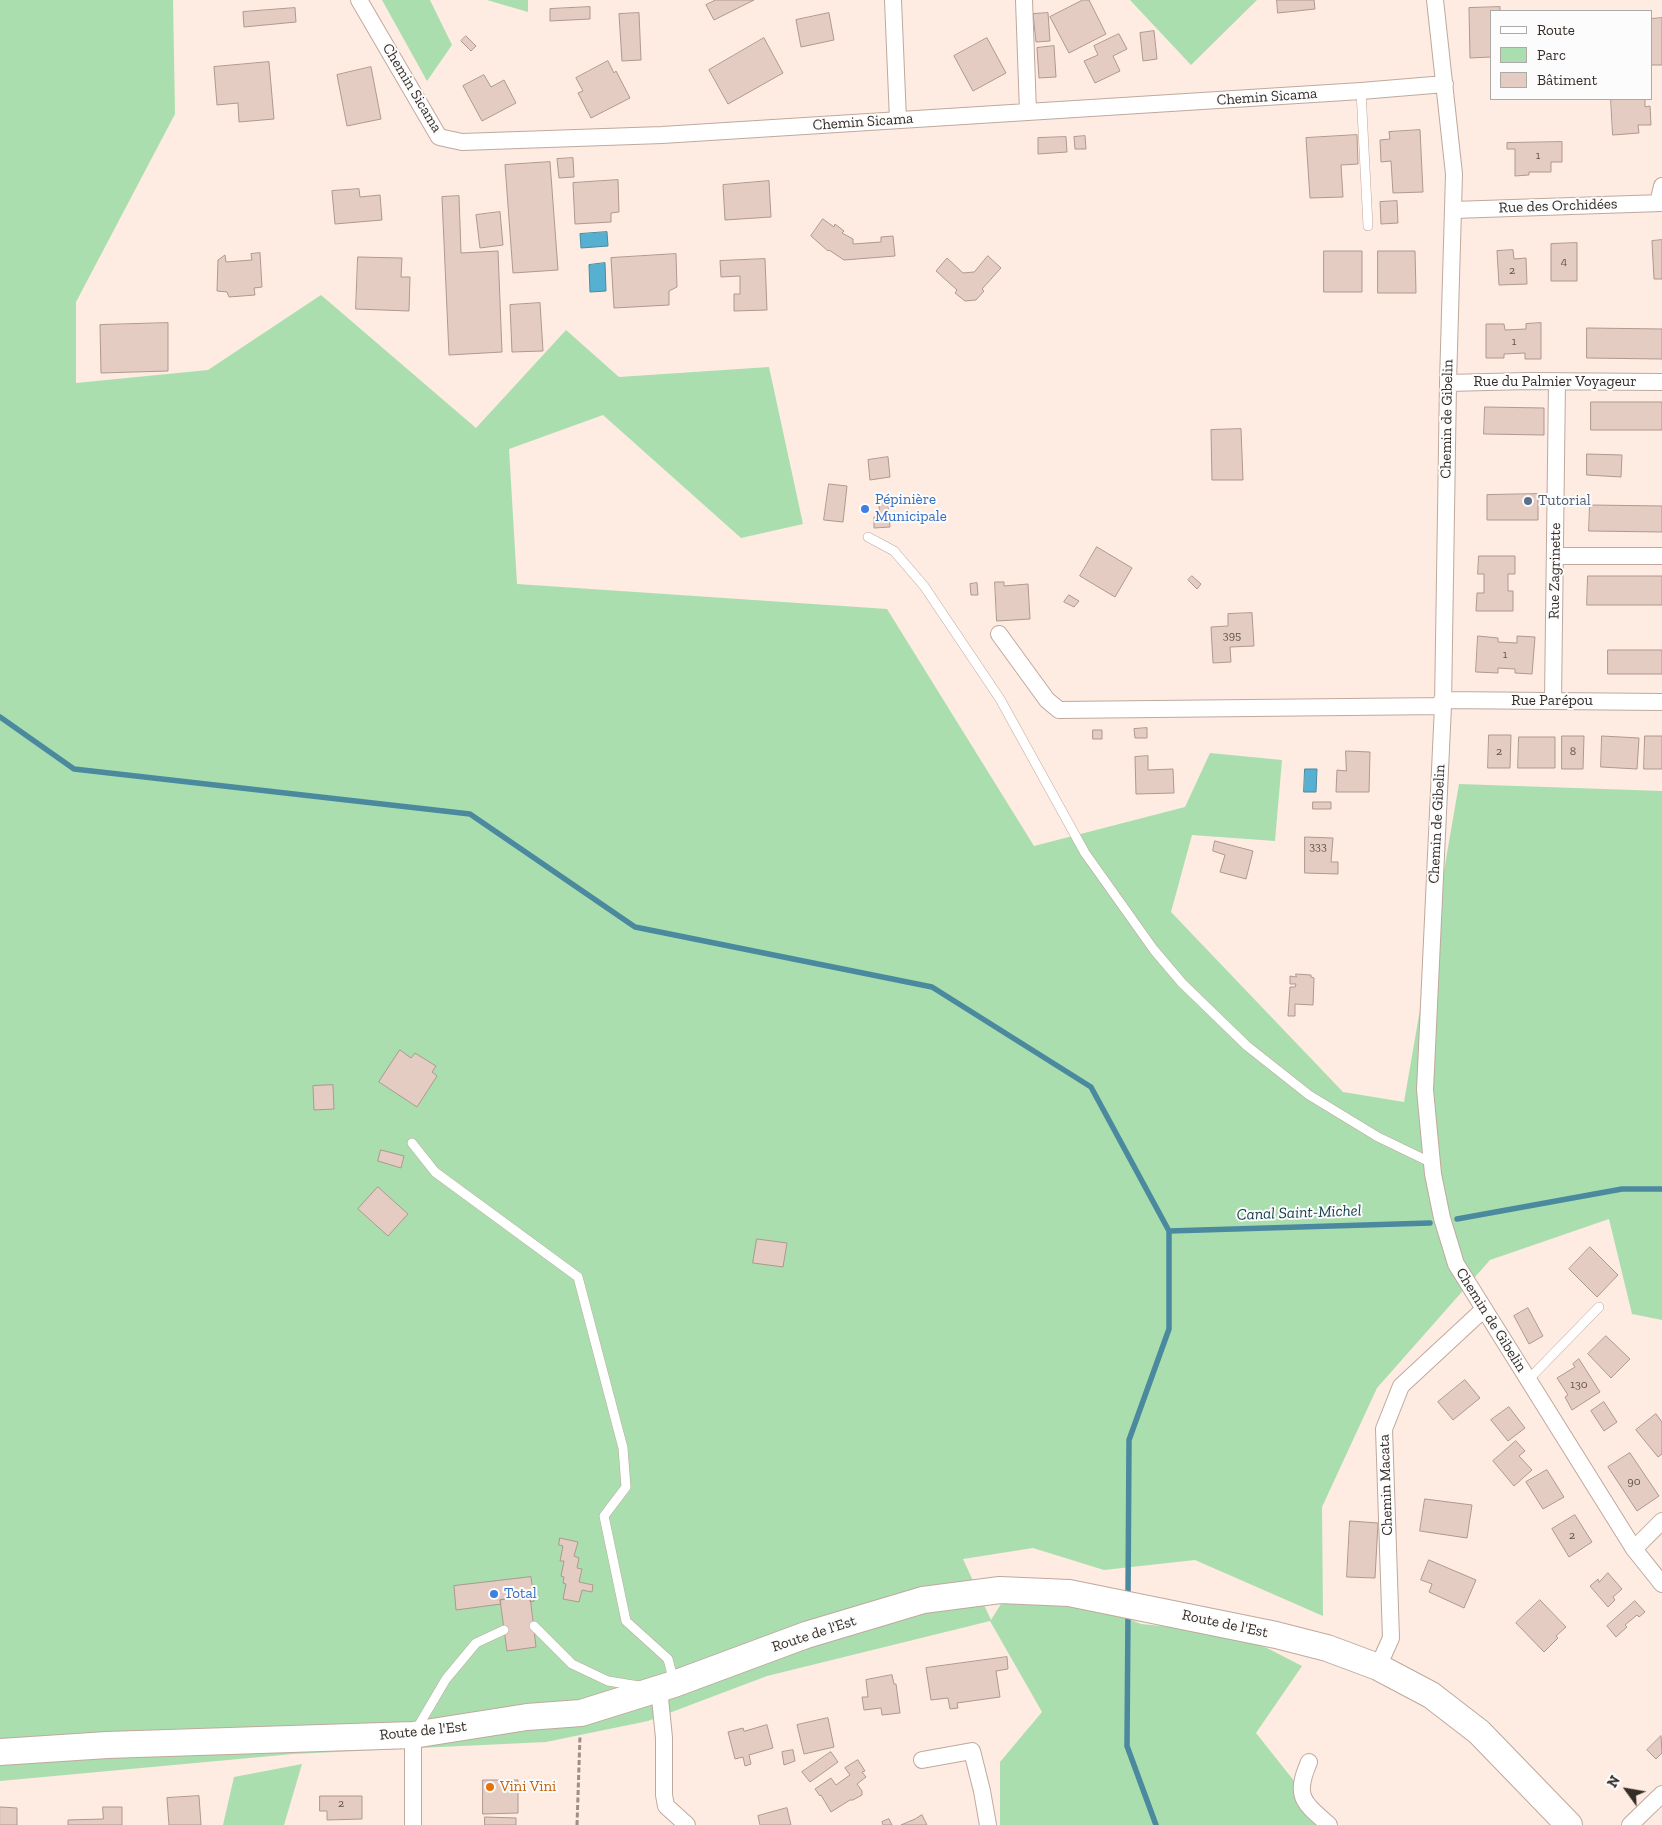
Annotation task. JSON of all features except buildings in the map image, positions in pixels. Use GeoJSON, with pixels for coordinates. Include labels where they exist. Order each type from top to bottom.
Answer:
{"type":"FeatureCollection","features":[{"type":"Feature","properties":{"kind":"main road","name":"Route de l'Est"},"geometry":{"type":"LineString","coordinates":[[0,1752],[107,1745],[413,1735],[527,1717],[580,1714],[666,1686],[806,1635],[923,1600],[1000,1590],[1069,1593],[1276,1635],[1327,1648],[1378,1667],[1432,1695],[1478,1732],[1569,1825]]}},
{"type":"Feature","properties":{"kind":"street","name":"Chemin Sicama"},"geometry":{"type":"LineString","coordinates":[[359,0],[439,137],[462,142],[662,135],[1361,91],[1445,84]]}},
{"type":"Feature","properties":{"kind":"street"},"geometry":{"type":"LineString","coordinates":[[893,0],[898,120]]}},
{"type":"Feature","properties":{"kind":"street"},"geometry":{"type":"LineString","coordinates":[[1024,0],[1028,112]]}},
{"type":"Feature","properties":{"kind":"street","name":"Chemin de Gibelin"},"geometry":{"type":"LineString","coordinates":[[1436,0],[1454,174],[1448,383],[1443,703],[1425,1090],[1432,1163],[1442,1218],[1456,1264],[1634,1549],[1662,1584]]}},
{"type":"Feature","properties":{"kind":"street"},"geometry":{"type":"LineString","coordinates":[[1660,203],[1662,186]]}},
{"type":"Feature","properties":{"kind":"street","name":"Rue des Orchidées"},"geometry":{"type":"LineString","coordinates":[[1453,210],[1660,203]]}},
{"type":"Feature","properties":{"kind":"street","name":"Rue Zagrinette"},"geometry":{"type":"LineString","coordinates":[[1553,701],[1557,381]]}},
{"type":"Feature","properties":{"kind":"street","name":"Rue du Palmier Voyageur"},"geometry":{"type":"LineString","coordinates":[[1448,383],[1662,382]]}},
{"type":"Feature","properties":{"kind":"street"},"geometry":{"type":"LineString","coordinates":[[1555,556],[1662,556]]}},
{"type":"Feature","properties":{"kind":"street","name":"Rue Parépou"},"geometry":{"type":"LineString","coordinates":[[1000,634],[1046,700],[1059,710],[1553,701],[1662,702]]}},
{"type":"Feature","properties":{"kind":"street","name":"Chemin Macata"},"geometry":{"type":"LineString","coordinates":[[1378,1667],[1391,1638],[1384,1429],[1401,1386],[1484,1309]]}},
{"type":"Feature","properties":{"kind":"street"},"geometry":{"type":"LineString","coordinates":[[1634,1549],[1662,1521]]}},
{"type":"Feature","properties":{"kind":"street"},"geometry":{"type":"LineString","coordinates":[[666,1686],[664,1795],[666,1806],[687,1825]]}},
{"type":"Feature","properties":{"kind":"street"},"geometry":{"type":"LineString","coordinates":[[413,1735],[413,1825]]}},
{"type":"Feature","properties":{"kind":"street"},"geometry":{"type":"LineString","coordinates":[[922,1760],[972,1751],[988,1825]]}},
{"type":"Feature","properties":{"kind":"street"},"geometry":{"type":"LineString","coordinates":[[1308,1762],[1301,1779],[1301,1797],[1329,1825]]}},
{"type":"Feature","properties":{"kind":"street"},"geometry":{"type":"LineString","coordinates":[[1630,1825],[1662,1794]]}},
{"type":"Feature","properties":{"kind":"lane"},"geometry":{"type":"LineString","coordinates":[[1361,91],[1368,226]]}},
{"type":"Feature","properties":{"kind":"lane"},"geometry":{"type":"LineString","coordinates":[[868,537],[894,551],[924,586],[1000,699],[1085,853],[1154,950],[1182,984],[1247,1046],[1309,1095],[1369,1132],[1432,1163]]}},
{"type":"Feature","properties":{"kind":"lane"},"geometry":{"type":"LineString","coordinates":[[412,1143],[435,1172],[578,1277],[623,1448],[626,1487],[604,1516],[626,1621],[668,1659],[666,1686],[608,1682],[572,1664],[534,1626]]}},
{"type":"Feature","properties":{"kind":"lane"},"geometry":{"type":"LineString","coordinates":[[1528,1380],[1599,1307]]}},
{"type":"Feature","properties":{"kind":"lane"},"geometry":{"type":"LineString","coordinates":[[413,1735],[446,1679],[476,1643],[504,1630]]}},
{"type":"Feature","properties":{"kind":"path"},"geometry":{"type":"LineString","coordinates":[[577,1825],[580,1714]]}},
{"type":"Feature","properties":{"kind":"green space"},"geometry":{"type":"Polygon","coordinates":[[[0,0],[173,0],[175,114],[76,302],[76,383],[208,370],[321,295],[476,428],[566,330],[619,377],[769,367],[803,524],[741,538],[603,415],[509,449],[517,584],[887,609],[1034,846],[1185,807],[1210,753],[1282,760],[1275,841],[1192,835],[1171,912],[1343,1092],[1404,1102],[1459,784],[1662,791],[1662,1320],[1632,1314],[1609,1219],[1490,1260],[1377,1388],[1322,1507],[1323,1616],[1195,1560],[1104,1570],[1033,1548],[963,1559],[991,1620],[1006,1596],[1086,1602],[1141,1624],[1222,1632],[1267,1648],[1302,1666],[1256,1733],[1329,1825],[1000,1825],[1000,1762],[1042,1712],[990,1621],[767,1676],[648,1721],[546,1742],[293,1754],[0,1781],[0,0]]]}},
{"type":"Feature","properties":{"kind":"green space"},"geometry":{"type":"Polygon","coordinates":[[[382,0],[430,0],[452,45],[427,81],[382,0]]]}},
{"type":"Feature","properties":{"kind":"green space"},"geometry":{"type":"Polygon","coordinates":[[[487,0],[528,0],[528,12],[487,0]]]}},
{"type":"Feature","properties":{"kind":"green space"},"geometry":{"type":"Polygon","coordinates":[[[1130,0],[1257,0],[1191,65],[1130,0]]]}},
{"type":"Feature","properties":{"kind":"green space"},"geometry":{"type":"Polygon","coordinates":[[[302,1764],[284,1825],[223,1825],[234,1777],[302,1764]]]}},
{"type":"Feature","properties":{"kind":"water"},"geometry":{"type":"Polygon","coordinates":[[[607,232],[608,246],[581,248],[580,234],[607,232]]]}},
{"type":"Feature","properties":{"kind":"water"},"geometry":{"type":"Polygon","coordinates":[[[605,263],[606,291],[590,292],[589,265],[605,263]]]}},
{"type":"Feature","properties":{"kind":"water"},"geometry":{"type":"Polygon","coordinates":[[[1305,769],[1317,769],[1316,792],[1304,792],[1305,769]]]}},
{"type":"Feature","properties":{"kind":"waterway"},"geometry":{"type":"LineString","coordinates":[[0,717],[74,769],[470,814],[635,927],[932,987],[1091,1087],[1169,1231],[1169,1329],[1129,1440],[1128,1598]]}},
{"type":"Feature","properties":{"kind":"waterway","name":"Canal Saint-Michel"},"geometry":{"type":"LineString","coordinates":[[1457,1219],[1622,1189],[1662,1189]]}},
{"type":"Feature","properties":{"kind":"waterway","name":"Canal Saint-Michel"},"geometry":{"type":"LineString","coordinates":[[1169,1231],[1430,1223]]}},
{"type":"Feature","properties":{"kind":"waterway"},"geometry":{"type":"LineString","coordinates":[[1128,1612],[1127,1746],[1156,1825]]}},
{"type":"Feature","properties":{"kind":"place","name":"Tutorial"},"geometry":{"type":"Point","coordinates":[1528,501]}},
{"type":"Feature","properties":{"kind":"place","name":"Pépinière Municipale"},"geometry":{"type":"Point","coordinates":[865,509]}},
{"type":"Feature","properties":{"kind":"place","name":"Total"},"geometry":{"type":"Point","coordinates":[494,1594]}},
{"type":"Feature","properties":{"kind":"place","name":"Vini Vini"},"geometry":{"type":"Point","coordinates":[490,1787]}}]}
